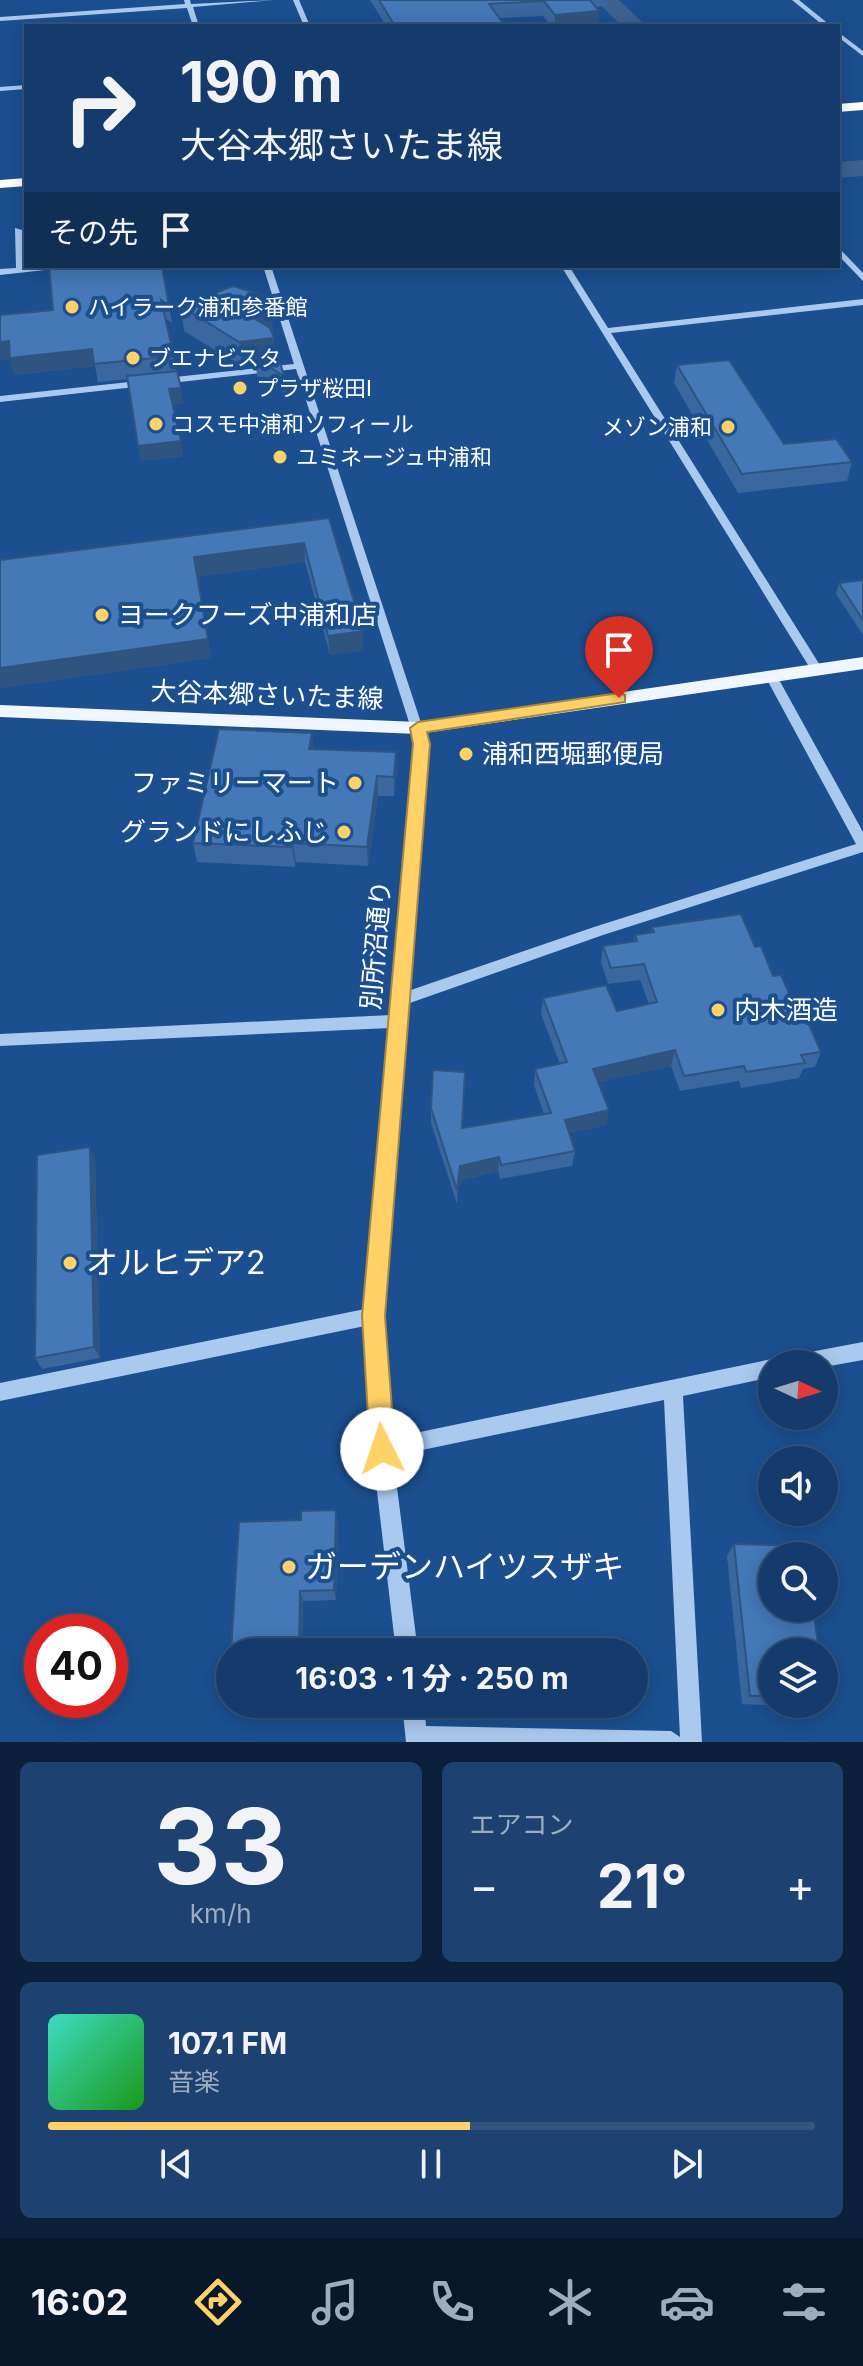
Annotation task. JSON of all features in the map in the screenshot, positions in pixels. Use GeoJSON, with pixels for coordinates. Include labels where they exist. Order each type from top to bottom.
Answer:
{"type":"FeatureCollection","features":[{"type":"Feature","properties":{"kind":"highway"},"geometry":{"type":"LineString","coordinates":[[840,100],[863,98]]}},
{"type":"Feature","properties":{"kind":"highway"},"geometry":{"type":"LineString","coordinates":[[840,111],[863,110]]}},
{"type":"Feature","properties":{"kind":"highway"},"geometry":{"type":"LineString","coordinates":[[0,174],[24,172]]}},
{"type":"Feature","properties":{"kind":"highway"},"geometry":{"type":"LineString","coordinates":[[0,186],[24,184]]}},
{"type":"Feature","properties":{"kind":"main road","name":"大谷本郷さいたま線"},"geometry":{"type":"LineString","coordinates":[[0,711],[418,728],[863,663]]}},
{"type":"Feature","properties":{"kind":"street"},"geometry":{"type":"LineString","coordinates":[[0,19],[188,3],[271,0]]}},
{"type":"Feature","properties":{"kind":"street"},"geometry":{"type":"LineString","coordinates":[[296,0],[306,24]]}},
{"type":"Feature","properties":{"kind":"street"},"geometry":{"type":"LineString","coordinates":[[795,0],[825,24]]}},
{"type":"Feature","properties":{"kind":"street"},"geometry":{"type":"LineString","coordinates":[[188,3],[195,24]]}},
{"type":"Feature","properties":{"kind":"street"},"geometry":{"type":"LineString","coordinates":[[840,36],[863,54]]}},
{"type":"Feature","properties":{"kind":"street"},"geometry":{"type":"LineString","coordinates":[[0,89],[24,87]]}},
{"type":"Feature","properties":{"kind":"street"},"geometry":{"type":"LineString","coordinates":[[18,230],[20,270]]}},
{"type":"Feature","properties":{"kind":"street"},"geometry":{"type":"LineString","coordinates":[[840,252],[863,278]]}},
{"type":"Feature","properties":{"kind":"street"},"geometry":{"type":"LineString","coordinates":[[0,272],[40,268]]}},
{"type":"Feature","properties":{"kind":"street","name":"別所沼通り"},"geometry":{"type":"LineString","coordinates":[[268,268],[422,744],[373,1316],[382,1449],[405,1638]]}},
{"type":"Feature","properties":{"kind":"street"},"geometry":{"type":"LineString","coordinates":[[566,268],[817,670]]}},
{"type":"Feature","properties":{"kind":"street"},"geometry":{"type":"LineString","coordinates":[[604,331],[863,302]]}},
{"type":"Feature","properties":{"kind":"street"},"geometry":{"type":"LineString","coordinates":[[0,399],[300,366]]}},
{"type":"Feature","properties":{"kind":"street"},"geometry":{"type":"LineString","coordinates":[[336,527],[351,525]]}},
{"type":"Feature","properties":{"kind":"street"},"geometry":{"type":"LineString","coordinates":[[400,1000],[599,931],[863,846],[771,676]]}},
{"type":"Feature","properties":{"kind":"street"},"geometry":{"type":"LineString","coordinates":[[0,1040],[398,1021]]}},
{"type":"Feature","properties":{"kind":"street"},"geometry":{"type":"LineString","coordinates":[[0,1392],[373,1316]]}},
{"type":"Feature","properties":{"kind":"street"},"geometry":{"type":"LineString","coordinates":[[838,1356],[863,1351]]}},
{"type":"Feature","properties":{"kind":"street"},"geometry":{"type":"LineString","coordinates":[[382,1449],[758,1371]]}},
{"type":"Feature","properties":{"kind":"street"},"geometry":{"type":"LineString","coordinates":[[673,1388],[691,1742]]}},
{"type":"Feature","properties":{"kind":"street"},"geometry":{"type":"LineString","coordinates":[[415,1718],[417,1740],[671,1742]]}},
{"type":"Feature","properties":{"kind":"building"},"geometry":{"type":"Polygon","coordinates":[[[379,0],[590,0],[599,11],[555,15],[544,1],[489,4],[504,24],[394,24],[379,0]]]}},
{"type":"Feature","properties":{"kind":"building"},"geometry":{"type":"Polygon","coordinates":[[[49,268],[162,268],[169,306],[161,300],[174,356],[94,364],[92,349],[10,358],[9,341],[0,342],[0,315],[53,310],[49,268]]]}},
{"type":"Feature","properties":{"kind":"building"},"geometry":{"type":"Polygon","coordinates":[[[233,286],[262,295],[250,301],[271,311],[254,318],[270,328],[274,338],[239,342],[181,306],[233,286]]]}},
{"type":"Feature","properties":{"kind":"building"},"geometry":{"type":"Polygon","coordinates":[[[278,355],[284,376],[255,358],[278,355]]]}},
{"type":"Feature","properties":{"kind":"building"},"geometry":{"type":"Polygon","coordinates":[[[729,360],[784,444],[836,439],[852,462],[742,474],[677,365],[729,360]]]}},
{"type":"Feature","properties":{"kind":"building","name":"コスモ中浦和ソフィール"},"geometry":{"type":"Polygon","coordinates":[[[177,371],[181,388],[169,389],[181,441],[138,446],[127,376],[177,371]]]}},
{"type":"Feature","properties":{"kind":"building","name":"ヨークフーズ中浦和店"},"geometry":{"type":"Polygon","coordinates":[[[329,518],[363,631],[328,636],[304,543],[194,557],[208,639],[0,668],[0,560],[329,518]]]}},
{"type":"Feature","properties":{"kind":"building"},"geometry":{"type":"Polygon","coordinates":[[[863,580],[863,620],[839,583],[863,580]]]}},
{"type":"Feature","properties":{"kind":"building"},"geometry":{"type":"Polygon","coordinates":[[[219,729],[312,733],[309,749],[396,752],[394,777],[377,776],[367,847],[193,843],[219,729]]]}},
{"type":"Feature","properties":{"kind":"building"},"geometry":{"type":"Polygon","coordinates":[[[741,914],[755,947],[761,946],[773,976],[781,975],[798,1014],[804,1013],[821,1052],[801,1055],[805,1063],[746,1072],[744,1066],[684,1076],[675,1050],[593,1069],[609,1110],[565,1120],[575,1151],[501,1165],[499,1157],[460,1166],[457,1190],[431,1108],[433,1070],[465,1072],[462,1128],[551,1113],[535,1069],[567,1062],[543,998],[606,985],[617,1011],[657,1002],[644,964],[611,968],[603,946],[637,941],[635,935],[654,932],[652,927],[741,914]]]}},
{"type":"Feature","properties":{"kind":"building","name":"オルヒデア2"},"geometry":{"type":"Polygon","coordinates":[[[90,1147],[94,1347],[35,1358],[37,1155],[90,1147]]]}},
{"type":"Feature","properties":{"kind":"building","name":"ガーデンハイツスザキ"},"geometry":{"type":"Polygon","coordinates":[[[336,1510],[334,1590],[300,1591],[299,1638],[232,1638],[239,1522],[301,1520],[301,1511],[336,1510]]]}},
{"type":"Feature","properties":{"kind":"building"},"geometry":{"type":"Polygon","coordinates":[[[734,1544],[758,1545],[758,1622],[815,1622],[817,1638],[758,1638],[758,1696],[750,1696],[734,1544]]]}},
{"type":"Feature","properties":{"kind":"waterway"},"geometry":{"type":"LineString","coordinates":[[606,0],[633,24]]}},
{"type":"Feature","properties":{"kind":"waterway"},"geometry":{"type":"LineString","coordinates":[[840,170],[863,168]]}},
{"type":"Feature","properties":{"kind":"place","name":"ハイラーク浦和参番館"},"geometry":{"type":"Point","coordinates":[72,307]}},
{"type":"Feature","properties":{"kind":"place","name":"ブエナビスタ"},"geometry":{"type":"Point","coordinates":[133,358]}},
{"type":"Feature","properties":{"kind":"place","name":"プラザ桜田Ⅰ"},"geometry":{"type":"Point","coordinates":[240,388]}},
{"type":"Feature","properties":{"kind":"place","name":"コスモ中浦和ソフィール"},"geometry":{"type":"Point","coordinates":[156,424]}},
{"type":"Feature","properties":{"kind":"place","name":"メゾン浦和"},"geometry":{"type":"Point","coordinates":[728,427]}},
{"type":"Feature","properties":{"kind":"place","name":"ユミネージュ中浦和"},"geometry":{"type":"Point","coordinates":[280,457]}},
{"type":"Feature","properties":{"kind":"place","name":"ヨークフーズ中浦和店"},"geometry":{"type":"Point","coordinates":[102,615]}},
{"type":"Feature","properties":{"kind":"place","name":"浦和西堀郵便局"},"geometry":{"type":"Point","coordinates":[466,754]}},
{"type":"Feature","properties":{"kind":"place","name":"ファミリーマート"},"geometry":{"type":"Point","coordinates":[355,783]}},
{"type":"Feature","properties":{"kind":"place","name":"グランドにしふじ"},"geometry":{"type":"Point","coordinates":[344,832]}},
{"type":"Feature","properties":{"kind":"place","name":"内木酒造"},"geometry":{"type":"Point","coordinates":[718,1010]}},
{"type":"Feature","properties":{"kind":"place","name":"オルヒデア2"},"geometry":{"type":"Point","coordinates":[70,1263]}},
{"type":"Feature","properties":{"kind":"place","name":"ガーデンハイツスザキ"},"geometry":{"type":"Point","coordinates":[289,1567]}},
{"type":"Feature","properties":{"kind":"route"},"geometry":{"type":"LineString","coordinates":[[382,1449],[373,1316],[422,744],[418,728],[619,698]]}}]}
